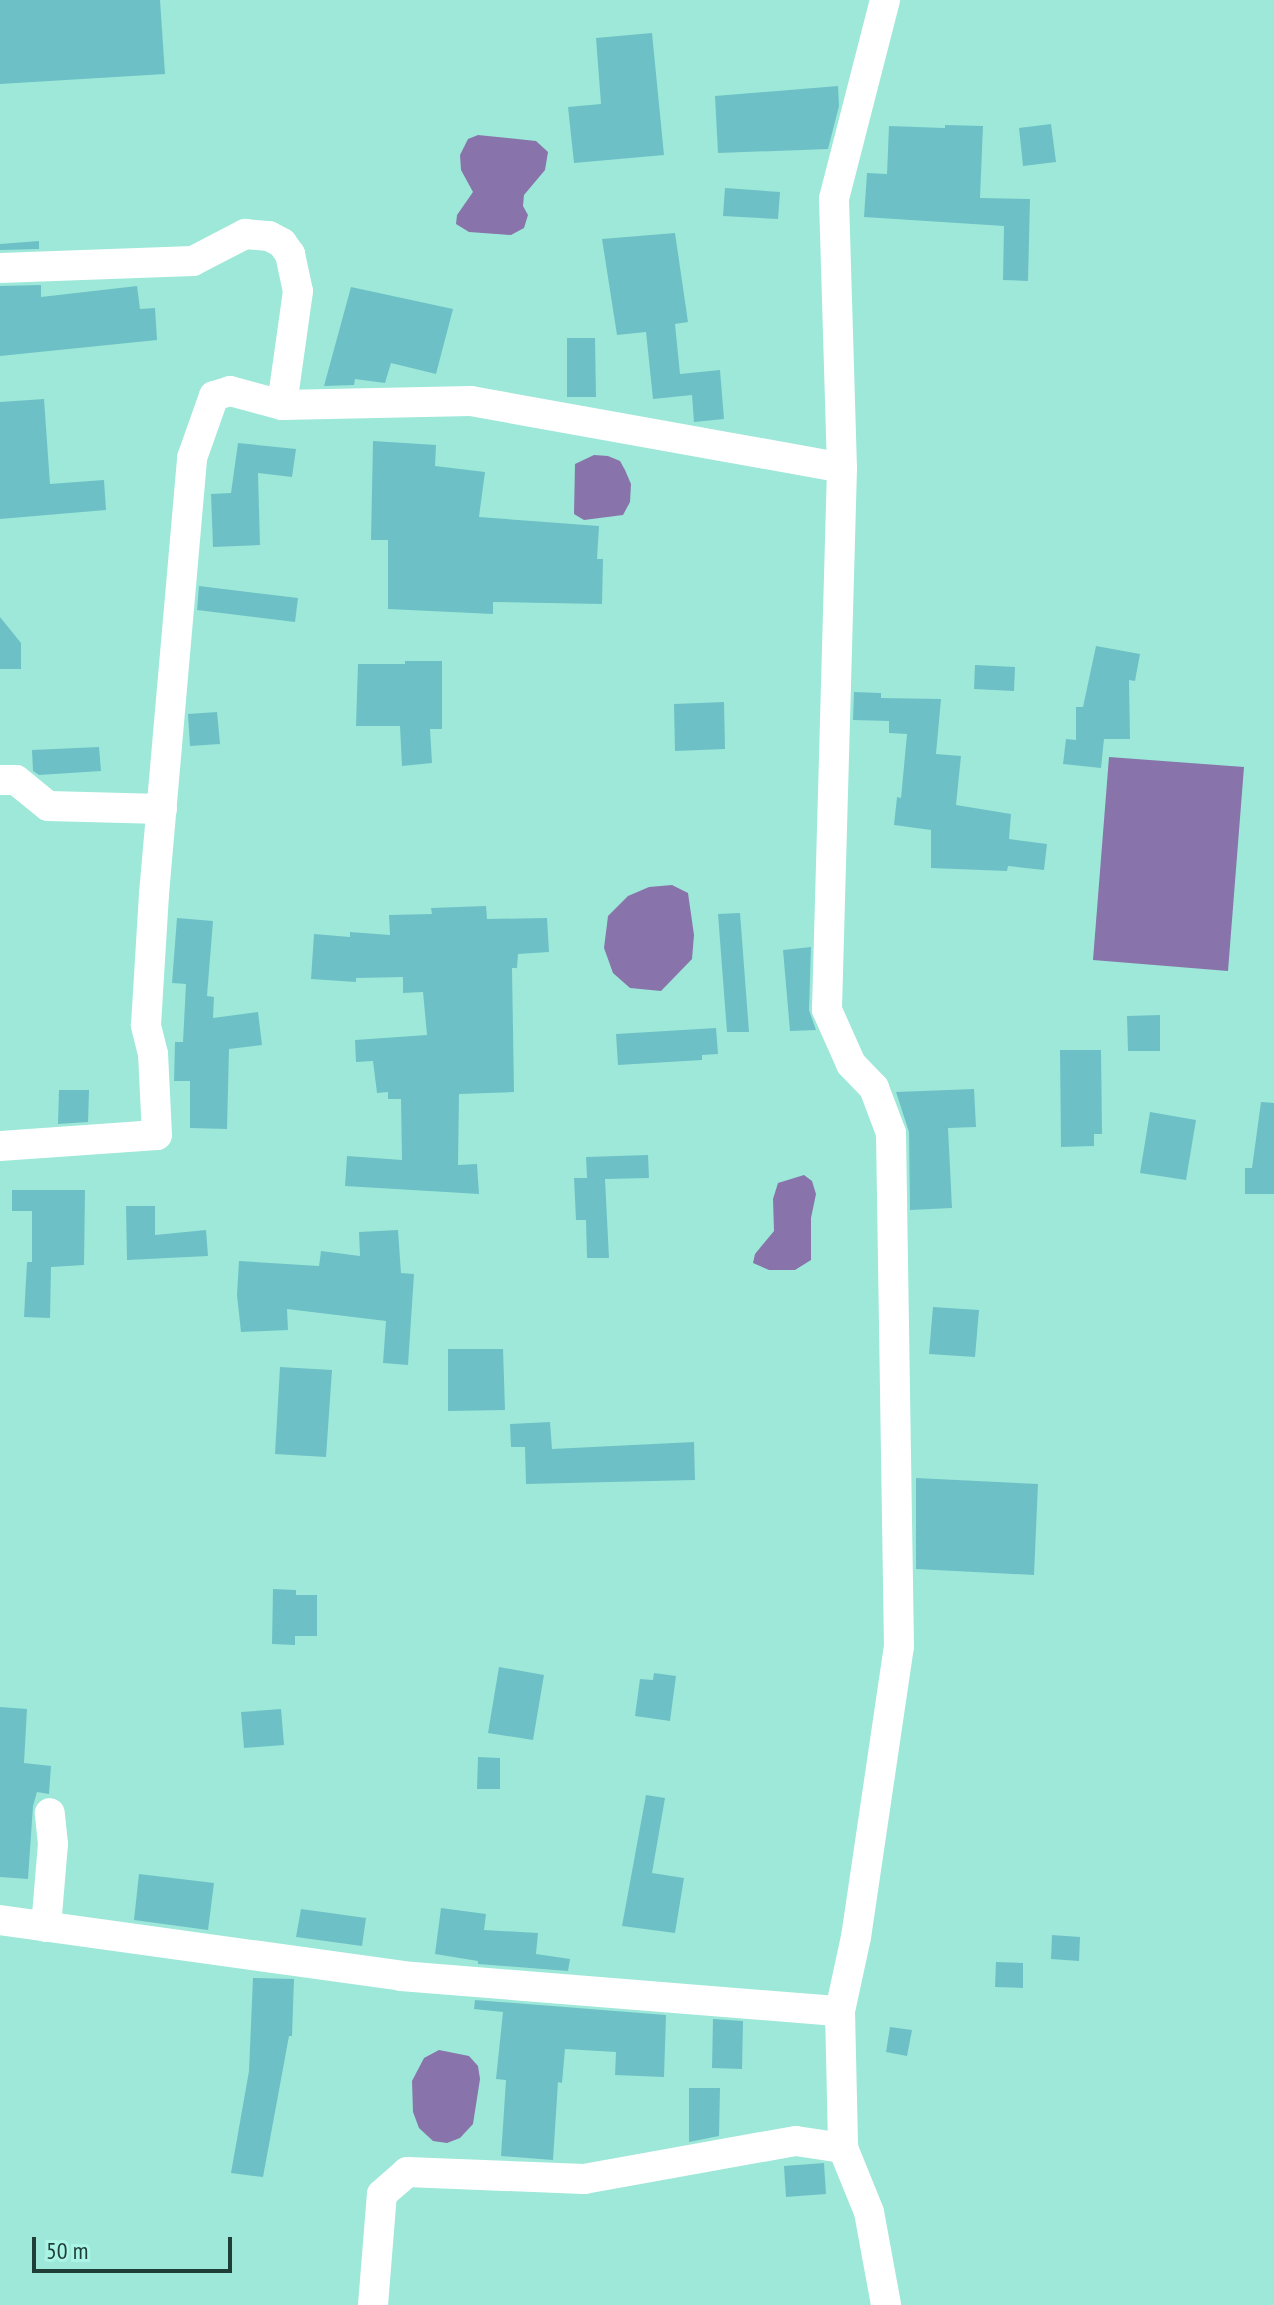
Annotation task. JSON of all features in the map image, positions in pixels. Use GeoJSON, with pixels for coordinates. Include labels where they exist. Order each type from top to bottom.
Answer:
{"type":"FeatureCollection","features":[{"type":"Feature","properties":{"kind":"street"},"geometry":{"type":"LineString","coordinates":[[885,0],[834,199],[842,468],[827,1010],[851,1064],[874,1088],[891,1133],[899,1646],[856,1937],[840,2011],[843,2148],[869,2212],[886,2305]]}},
{"type":"Feature","properties":{"kind":"street"},"geometry":{"type":"LineString","coordinates":[[0,268],[193,261],[245,234],[269,236],[282,243],[290,254],[298,291],[282,405]]}},
{"type":"Feature","properties":{"kind":"street"},"geometry":{"type":"LineString","coordinates":[[0,1146],[157,1135],[153,1054],[146,1025],[162,809],[192,458],[214,396],[230,391],[282,405],[471,401],[842,468]]}},
{"type":"Feature","properties":{"kind":"street"},"geometry":{"type":"LineString","coordinates":[[0,780],[16,780],[48,806],[162,809]]}},
{"type":"Feature","properties":{"kind":"street"},"geometry":{"type":"LineString","coordinates":[[46,1927],[53,1844],[50,1813]]}},
{"type":"Feature","properties":{"kind":"street"},"geometry":{"type":"LineString","coordinates":[[0,1920],[401,1976],[840,2011]]}},
{"type":"Feature","properties":{"kind":"street"},"geometry":{"type":"LineString","coordinates":[[373,2305],[382,2194],[407,2172],[584,2179],[796,2141],[843,2148]]}},
{"type":"Feature","properties":{"kind":"shaded area"},"geometry":{"type":"Polygon","coordinates":[[[478,135],[536,141],[548,152],[545,170],[524,195],[523,206],[528,215],[524,228],[511,235],[469,232],[456,224],[457,215],[473,192],[461,170],[460,155],[468,139],[478,135]]]}},
{"type":"Feature","properties":{"kind":"shaded area"},"geometry":{"type":"Polygon","coordinates":[[[594,455],[620,461],[625,470],[631,484],[630,502],[623,515],[584,520],[574,514],[575,464],[594,455]]]}},
{"type":"Feature","properties":{"kind":"shaded area"},"geometry":{"type":"Polygon","coordinates":[[[1109,757],[1244,767],[1228,971],[1093,960],[1109,757]]]}},
{"type":"Feature","properties":{"kind":"shaded area"},"geometry":{"type":"Polygon","coordinates":[[[672,885],[688,893],[694,935],[692,959],[661,991],[630,988],[613,973],[604,948],[608,916],[628,896],[649,887],[672,885]]]}},
{"type":"Feature","properties":{"kind":"shaded area"},"geometry":{"type":"Polygon","coordinates":[[[804,1175],[812,1181],[816,1194],[811,1218],[811,1260],[795,1270],[769,1270],[753,1263],[755,1254],[774,1231],[773,1199],[778,1183],[804,1175]]]}},
{"type":"Feature","properties":{"kind":"shaded area"},"geometry":{"type":"Polygon","coordinates":[[[439,2050],[469,2056],[478,2066],[480,2079],[473,2124],[460,2138],[447,2143],[433,2141],[419,2128],[413,2112],[412,2081],[424,2058],[439,2050]]]}},
{"type":"Feature","properties":{"kind":"building"},"geometry":{"type":"Polygon","coordinates":[[[0,0],[160,0],[165,74],[0,84],[0,0]]]}},
{"type":"Feature","properties":{"kind":"building"},"geometry":{"type":"Polygon","coordinates":[[[652,33],[664,155],[574,163],[568,107],[601,104],[596,38],[652,33]]]}},
{"type":"Feature","properties":{"kind":"building"},"geometry":{"type":"Polygon","coordinates":[[[838,86],[839,106],[828,149],[718,153],[715,96],[838,86]]]}},
{"type":"Feature","properties":{"kind":"building"},"geometry":{"type":"Polygon","coordinates":[[[1051,124],[1056,162],[1023,166],[1019,128],[1051,124]]]}},
{"type":"Feature","properties":{"kind":"building"},"geometry":{"type":"Polygon","coordinates":[[[945,125],[983,126],[980,198],[1030,199],[1028,281],[1003,280],[1004,226],[864,217],[867,173],[887,174],[889,126],[945,128],[945,125]]]}},
{"type":"Feature","properties":{"kind":"building"},"geometry":{"type":"Polygon","coordinates":[[[725,188],[780,192],[778,219],[723,216],[725,188]]]}},
{"type":"Feature","properties":{"kind":"building"},"geometry":{"type":"Polygon","coordinates":[[[675,233],[688,322],[675,324],[680,374],[720,370],[724,419],[694,422],[692,395],[653,399],[646,332],[617,335],[602,239],[675,233]]]}},
{"type":"Feature","properties":{"kind":"building"},"geometry":{"type":"Polygon","coordinates":[[[39,241],[39,249],[0,250],[0,244],[39,241]]]}},
{"type":"Feature","properties":{"kind":"building"},"geometry":{"type":"Polygon","coordinates":[[[41,285],[41,297],[137,286],[140,309],[155,308],[157,340],[0,356],[0,286],[41,285]]]}},
{"type":"Feature","properties":{"kind":"building"},"geometry":{"type":"Polygon","coordinates":[[[351,287],[453,309],[436,374],[391,363],[385,383],[355,379],[354,385],[324,386],[351,287]]]}},
{"type":"Feature","properties":{"kind":"building"},"geometry":{"type":"Polygon","coordinates":[[[567,338],[595,338],[596,397],[567,397],[567,338]]]}},
{"type":"Feature","properties":{"kind":"building"},"geometry":{"type":"Polygon","coordinates":[[[44,399],[50,484],[104,480],[106,510],[0,519],[0,402],[44,399]]]}},
{"type":"Feature","properties":{"kind":"building"},"geometry":{"type":"Polygon","coordinates":[[[373,441],[436,445],[435,466],[485,472],[479,517],[599,526],[597,559],[603,559],[602,604],[493,602],[493,614],[388,609],[388,540],[371,540],[373,441]]]}},
{"type":"Feature","properties":{"kind":"building"},"geometry":{"type":"Polygon","coordinates":[[[238,443],[296,449],[292,477],[258,473],[260,545],[213,547],[211,494],[231,493],[238,443]]]}},
{"type":"Feature","properties":{"kind":"building"},"geometry":{"type":"Polygon","coordinates":[[[199,586],[298,598],[295,622],[197,610],[199,586]]]}},
{"type":"Feature","properties":{"kind":"building"},"geometry":{"type":"Polygon","coordinates":[[[0,617],[21,643],[21,669],[0,669],[0,617]]]}},
{"type":"Feature","properties":{"kind":"building"},"geometry":{"type":"Polygon","coordinates":[[[1096,646],[1140,654],[1135,681],[1129,680],[1130,739],[1104,739],[1101,768],[1063,764],[1066,739],[1076,740],[1076,707],[1083,707],[1096,646]]]}},
{"type":"Feature","properties":{"kind":"building"},"geometry":{"type":"Polygon","coordinates":[[[405,661],[442,661],[442,729],[430,729],[432,763],[402,766],[400,726],[356,726],[358,664],[405,664],[405,661]]]}},
{"type":"Feature","properties":{"kind":"building"},"geometry":{"type":"Polygon","coordinates":[[[975,665],[1015,667],[1014,691],[974,689],[975,665]]]}},
{"type":"Feature","properties":{"kind":"building"},"geometry":{"type":"Polygon","coordinates":[[[854,692],[881,693],[881,698],[941,699],[936,754],[961,756],[956,805],[1011,814],[1009,839],[1047,844],[1044,870],[1008,866],[1007,871],[931,868],[931,830],[894,825],[897,797],[901,798],[907,734],[889,733],[889,721],[853,720],[854,692]]]}},
{"type":"Feature","properties":{"kind":"building"},"geometry":{"type":"Polygon","coordinates":[[[724,702],[725,749],[675,751],[674,704],[724,702]]]}},
{"type":"Feature","properties":{"kind":"building"},"geometry":{"type":"Polygon","coordinates":[[[217,712],[220,744],[190,746],[188,714],[217,712]]]}},
{"type":"Feature","properties":{"kind":"building"},"geometry":{"type":"Polygon","coordinates":[[[99,747],[101,771],[39,775],[33,771],[32,750],[99,747]]]}},
{"type":"Feature","properties":{"kind":"building"},"geometry":{"type":"Polygon","coordinates":[[[486,906],[487,919],[547,918],[549,952],[518,954],[517,968],[512,968],[514,1092],[459,1094],[458,1165],[477,1164],[479,1194],[345,1186],[347,1156],[402,1160],[401,1099],[388,1099],[388,1092],[377,1093],[373,1061],[356,1062],[355,1040],[427,1035],[423,992],[403,993],[403,977],[356,978],[356,982],[311,979],[314,934],[350,937],[350,932],[390,935],[389,915],[432,914],[431,908],[486,906]]]}},
{"type":"Feature","properties":{"kind":"building"},"geometry":{"type":"Polygon","coordinates":[[[740,913],[749,1032],[727,1032],[718,914],[740,913]]]}},
{"type":"Feature","properties":{"kind":"building"},"geometry":{"type":"Polygon","coordinates":[[[177,918],[213,921],[207,996],[214,997],[213,1018],[258,1012],[262,1045],[229,1049],[227,1129],[190,1128],[190,1081],[174,1081],[175,1042],[183,1042],[186,984],[172,983],[177,918]]]}},
{"type":"Feature","properties":{"kind":"building"},"geometry":{"type":"Polygon","coordinates":[[[811,947],[809,1010],[816,1030],[790,1031],[783,950],[811,947]]]}},
{"type":"Feature","properties":{"kind":"building"},"geometry":{"type":"Polygon","coordinates":[[[1160,1015],[1160,1051],[1128,1051],[1127,1016],[1160,1015]]]}},
{"type":"Feature","properties":{"kind":"building"},"geometry":{"type":"Polygon","coordinates":[[[716,1028],[718,1054],[702,1055],[702,1060],[618,1065],[616,1034],[716,1028]]]}},
{"type":"Feature","properties":{"kind":"building"},"geometry":{"type":"Polygon","coordinates":[[[1060,1050],[1101,1050],[1102,1134],[1094,1134],[1094,1146],[1061,1147],[1060,1050]]]}},
{"type":"Feature","properties":{"kind":"building"},"geometry":{"type":"Polygon","coordinates":[[[974,1089],[976,1127],[948,1128],[952,1208],[910,1210],[909,1132],[896,1092],[974,1089]]]}},
{"type":"Feature","properties":{"kind":"building"},"geometry":{"type":"Polygon","coordinates":[[[59,1090],[89,1090],[88,1122],[58,1124],[59,1090]]]}},
{"type":"Feature","properties":{"kind":"building"},"geometry":{"type":"Polygon","coordinates":[[[1261,1102],[1274,1103],[1274,1194],[1245,1194],[1245,1168],[1252,1168],[1261,1102]]]}},
{"type":"Feature","properties":{"kind":"building"},"geometry":{"type":"Polygon","coordinates":[[[1150,1112],[1196,1120],[1186,1180],[1140,1173],[1150,1112]]]}},
{"type":"Feature","properties":{"kind":"building"},"geometry":{"type":"Polygon","coordinates":[[[648,1155],[649,1178],[605,1179],[609,1258],[587,1258],[586,1220],[576,1220],[574,1178],[587,1178],[586,1157],[648,1155]]]}},
{"type":"Feature","properties":{"kind":"building"},"geometry":{"type":"Polygon","coordinates":[[[12,1190],[85,1190],[84,1265],[51,1267],[50,1318],[24,1317],[27,1262],[32,1262],[32,1211],[12,1211],[12,1190]]]}},
{"type":"Feature","properties":{"kind":"building"},"geometry":{"type":"Polygon","coordinates":[[[126,1206],[155,1206],[155,1235],[206,1230],[208,1256],[127,1260],[126,1206]]]}},
{"type":"Feature","properties":{"kind":"building"},"geometry":{"type":"Polygon","coordinates":[[[398,1230],[401,1273],[414,1274],[408,1365],[383,1363],[386,1321],[287,1309],[288,1330],[241,1332],[237,1295],[239,1261],[319,1266],[321,1251],[360,1256],[359,1232],[398,1230]]]}},
{"type":"Feature","properties":{"kind":"building"},"geometry":{"type":"Polygon","coordinates":[[[933,1307],[979,1310],[975,1357],[929,1354],[933,1307]]]}},
{"type":"Feature","properties":{"kind":"building"},"geometry":{"type":"Polygon","coordinates":[[[448,1349],[503,1349],[505,1410],[448,1411],[448,1349]]]}},
{"type":"Feature","properties":{"kind":"building"},"geometry":{"type":"Polygon","coordinates":[[[280,1367],[332,1370],[326,1457],[275,1454],[280,1367]]]}},
{"type":"Feature","properties":{"kind":"building"},"geometry":{"type":"Polygon","coordinates":[[[550,1422],[552,1449],[694,1442],[695,1480],[526,1484],[525,1447],[511,1447],[510,1424],[550,1422]]]}},
{"type":"Feature","properties":{"kind":"building"},"geometry":{"type":"Polygon","coordinates":[[[916,1478],[1038,1484],[1034,1575],[916,1569],[916,1478]]]}},
{"type":"Feature","properties":{"kind":"building"},"geometry":{"type":"Polygon","coordinates":[[[273,1589],[296,1590],[296,1595],[317,1595],[317,1636],[295,1636],[295,1645],[272,1644],[273,1589]]]}},
{"type":"Feature","properties":{"kind":"building"},"geometry":{"type":"Polygon","coordinates":[[[499,1667],[544,1675],[533,1740],[488,1733],[499,1667]]]}},
{"type":"Feature","properties":{"kind":"building"},"geometry":{"type":"Polygon","coordinates":[[[654,1673],[676,1676],[670,1721],[635,1716],[640,1679],[653,1680],[654,1673]]]}},
{"type":"Feature","properties":{"kind":"building"},"geometry":{"type":"Polygon","coordinates":[[[0,1707],[27,1709],[24,1763],[51,1766],[49,1794],[37,1792],[33,1806],[28,1879],[0,1877],[0,1707]]]}},
{"type":"Feature","properties":{"kind":"building"},"geometry":{"type":"Polygon","coordinates":[[[281,1709],[284,1745],[244,1748],[241,1712],[281,1709]]]}},
{"type":"Feature","properties":{"kind":"building"},"geometry":{"type":"Polygon","coordinates":[[[478,1757],[500,1758],[500,1789],[477,1789],[478,1757]]]}},
{"type":"Feature","properties":{"kind":"building"},"geometry":{"type":"Polygon","coordinates":[[[646,1795],[665,1798],[652,1873],[684,1878],[675,1933],[622,1926],[646,1795]]]}},
{"type":"Feature","properties":{"kind":"building"},"geometry":{"type":"Polygon","coordinates":[[[139,1874],[214,1883],[208,1930],[134,1920],[139,1874]]]}},
{"type":"Feature","properties":{"kind":"building"},"geometry":{"type":"Polygon","coordinates":[[[441,1908],[486,1914],[484,1930],[538,1933],[536,1954],[570,1959],[568,1971],[478,1964],[478,1961],[435,1954],[441,1908]]]}},
{"type":"Feature","properties":{"kind":"building"},"geometry":{"type":"Polygon","coordinates":[[[301,1909],[366,1918],[362,1946],[296,1937],[301,1909]]]}},
{"type":"Feature","properties":{"kind":"building"},"geometry":{"type":"Polygon","coordinates":[[[1052,1935],[1080,1937],[1079,1961],[1051,1959],[1052,1935]]]}},
{"type":"Feature","properties":{"kind":"building"},"geometry":{"type":"Polygon","coordinates":[[[996,1962],[1023,1963],[1023,1988],[995,1987],[996,1962]]]}},
{"type":"Feature","properties":{"kind":"building"},"geometry":{"type":"Polygon","coordinates":[[[253,1978],[294,1979],[292,2036],[289,2036],[263,2177],[231,2173],[249,2071],[253,1978]]]}},
{"type":"Feature","properties":{"kind":"building"},"geometry":{"type":"Polygon","coordinates":[[[475,2000],[666,2015],[664,2077],[615,2075],[616,2052],[565,2049],[562,2083],[558,2082],[553,2160],[501,2156],[506,2080],[496,2079],[503,2012],[474,2009],[475,2000]]]}},
{"type":"Feature","properties":{"kind":"building"},"geometry":{"type":"Polygon","coordinates":[[[713,2019],[743,2021],[742,2069],[712,2068],[713,2019]]]}},
{"type":"Feature","properties":{"kind":"building"},"geometry":{"type":"Polygon","coordinates":[[[890,2027],[912,2030],[907,2056],[886,2052],[890,2027]]]}},
{"type":"Feature","properties":{"kind":"building"},"geometry":{"type":"Polygon","coordinates":[[[689,2088],[720,2088],[719,2136],[689,2142],[689,2088]]]}},
{"type":"Feature","properties":{"kind":"building"},"geometry":{"type":"Polygon","coordinates":[[[824,2163],[826,2194],[786,2197],[784,2166],[824,2163]]]}}]}
